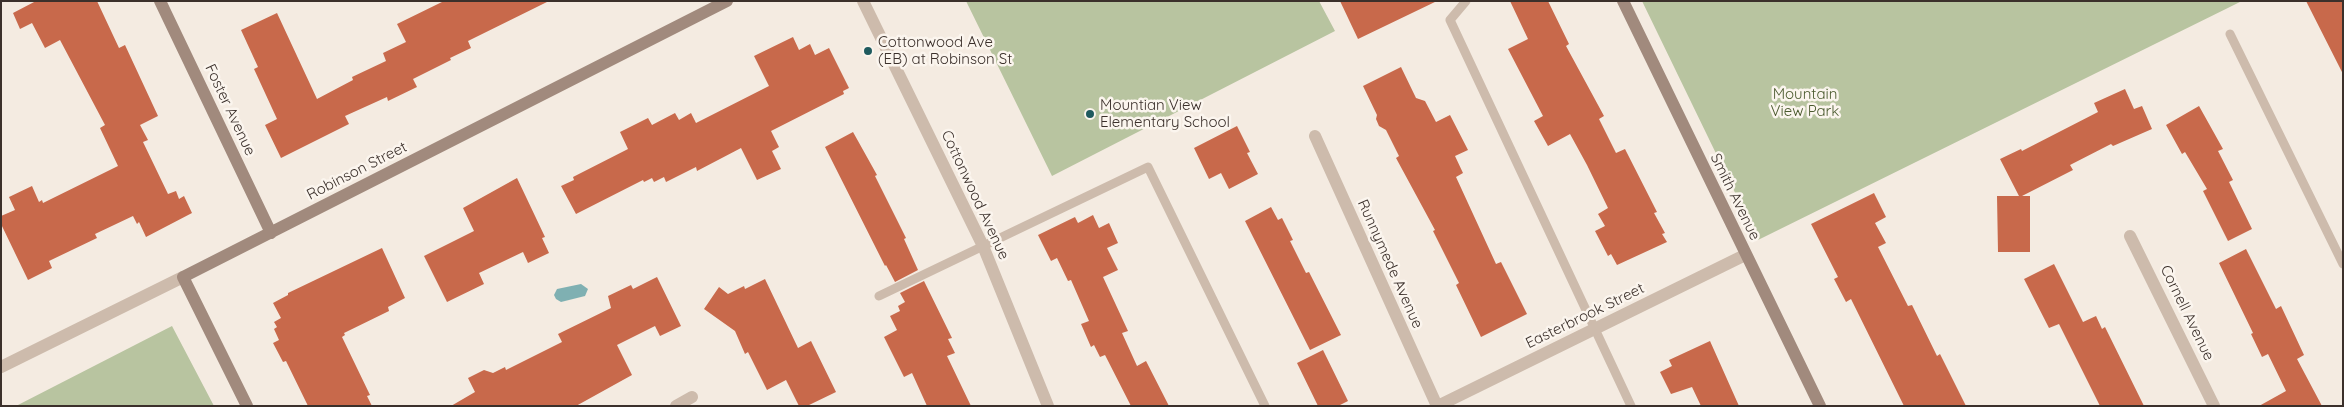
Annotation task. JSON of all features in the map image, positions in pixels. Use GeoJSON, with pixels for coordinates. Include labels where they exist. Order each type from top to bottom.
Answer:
{"type":"FeatureCollection","features":[{"type":"Feature","properties":{"kind":"street","name":"Foster Avenue"},"geometry":{"type":"LineString","coordinates":[[160,1],[271,233]]}},
{"type":"Feature","properties":{"kind":"street","name":"Robinson Street"},"geometry":{"type":"LineString","coordinates":[[1,367],[271,233],[727,1]]}},
{"type":"Feature","properties":{"kind":"street","name":"Cottonwood Avenue"},"geometry":{"type":"LineString","coordinates":[[863,1],[983,246],[1048,406]]}},
{"type":"Feature","properties":{"kind":"street","name":"Smith Avenue"},"geometry":{"type":"LineString","coordinates":[[1623,1],[1820,406]]}},
{"type":"Feature","properties":{"kind":"street","name":"Runnymede Avenue"},"geometry":{"type":"LineString","coordinates":[[1315,136],[1438,406]]}},
{"type":"Feature","properties":{"kind":"street","name":"Cornell Avenue"},"geometry":{"type":"LineString","coordinates":[[2130,236],[2214,406]]}},
{"type":"Feature","properties":{"kind":"street","name":"Easterbrook Street"},"geometry":{"type":"LineString","coordinates":[[1438,406],[1745,255]]}},
{"type":"Feature","properties":{"kind":"street"},"geometry":{"type":"LineString","coordinates":[[183,277],[247,406]]}},
{"type":"Feature","properties":{"kind":"street"},"geometry":{"type":"LineString","coordinates":[[676,406],[692,397]]}},
{"type":"Feature","properties":{"kind":"lane"},"geometry":{"type":"LineString","coordinates":[[1466,1],[1450,20],[1631,406]]}},
{"type":"Feature","properties":{"kind":"lane"},"geometry":{"type":"LineString","coordinates":[[2230,34],[2343,264]]}},
{"type":"Feature","properties":{"kind":"lane"},"geometry":{"type":"LineString","coordinates":[[879,296],[1148,167],[1265,406]]}},
{"type":"Feature","properties":{"kind":"green space"},"geometry":{"type":"Polygon","coordinates":[[[966,1],[1319,1],[1335,31],[1052,176],[966,1]]]}},
{"type":"Feature","properties":{"kind":"green space","name":"Mountain View Park"},"geometry":{"type":"Polygon","coordinates":[[[1642,1],[2242,1],[1758,240],[1642,1]]]}},
{"type":"Feature","properties":{"kind":"green space"},"geometry":{"type":"Polygon","coordinates":[[[172,326],[214,406],[16,406],[172,326]]]}},
{"type":"Feature","properties":{"kind":"water"},"geometry":{"type":"Polygon","coordinates":[[[581,284],[588,289],[585,296],[561,302],[554,295],[557,289],[581,284]]]}},
{"type":"Feature","properties":{"kind":"building"},"geometry":{"type":"Polygon","coordinates":[[[36,1],[97,1],[119,48],[125,45],[158,116],[140,125],[148,140],[143,142],[168,194],[176,191],[179,199],[184,196],[192,213],[146,237],[139,222],[137,224],[133,216],[95,234],[97,238],[49,261],[52,268],[28,280],[1,224],[1,216],[15,210],[9,197],[32,186],[39,202],[42,200],[43,203],[118,166],[100,128],[105,125],[60,40],[45,48],[32,23],[20,29],[13,13],[36,1]]]}},
{"type":"Feature","properties":{"kind":"building"},"geometry":{"type":"Polygon","coordinates":[[[444,1],[549,1],[468,41],[471,48],[413,79],[417,87],[388,101],[387,97],[345,116],[349,124],[281,158],[265,125],[277,119],[254,69],[258,67],[241,30],[277,13],[317,99],[353,80],[352,77],[386,61],[383,53],[406,42],[397,24],[444,1]]]}},
{"type":"Feature","properties":{"kind":"building"},"geometry":{"type":"Polygon","coordinates":[[[1340,1],[1437,1],[1358,39],[1340,1]]]}},
{"type":"Feature","properties":{"kind":"building"},"geometry":{"type":"Polygon","coordinates":[[[1510,1],[1548,1],[1569,44],[1566,46],[1604,116],[1599,119],[1616,153],[1625,149],[1657,212],[1654,213],[1665,233],[1662,234],[1667,242],[1617,265],[1611,254],[1608,256],[1595,231],[1605,226],[1598,214],[1608,208],[1587,165],[1570,134],[1548,146],[1534,121],[1543,116],[1508,49],[1528,39],[1510,1]]]}},
{"type":"Feature","properties":{"kind":"building"},"geometry":{"type":"Polygon","coordinates":[[[2306,1],[2343,1],[2343,74],[2306,1]]]}},
{"type":"Feature","properties":{"kind":"building"},"geometry":{"type":"Polygon","coordinates":[[[793,37],[799,50],[810,44],[815,55],[829,48],[849,88],[843,91],[844,94],[771,131],[779,147],[772,151],[781,169],[757,180],[741,148],[697,171],[696,167],[666,182],[664,177],[654,182],[652,178],[644,182],[643,180],[576,214],[561,186],[574,180],[573,177],[628,149],[620,132],[648,118],[652,125],[675,113],[679,120],[691,113],[696,123],[769,86],[754,56],[793,37]]]}},
{"type":"Feature","properties":{"kind":"building"},"geometry":{"type":"Polygon","coordinates":[[[1401,67],[1416,98],[1425,101],[1436,122],[1450,115],[1468,150],[1455,156],[1463,173],[1456,177],[1496,264],[1501,262],[1527,314],[1481,337],[1456,285],[1459,283],[1433,231],[1435,230],[1396,158],[1399,156],[1386,130],[1379,126],[1376,119],[1377,115],[1363,86],[1401,67]]]}},
{"type":"Feature","properties":{"kind":"building"},"geometry":{"type":"Polygon","coordinates":[[[2125,89],[2134,109],[2142,106],[2152,129],[2113,146],[2111,144],[2070,165],[2073,170],[2022,196],[2030,196],[2030,252],[1998,252],[1997,196],[2019,196],[2000,159],[2021,149],[2022,151],[2098,112],[2094,103],[2125,89]]]}},
{"type":"Feature","properties":{"kind":"building"},"geometry":{"type":"Polygon","coordinates":[[[2199,106],[2223,149],[2218,151],[2233,180],[2229,182],[2252,229],[2228,241],[2203,191],[2207,189],[2185,152],[2182,154],[2166,125],[2199,106]]]}},
{"type":"Feature","properties":{"kind":"building"},"geometry":{"type":"Polygon","coordinates":[[[1237,126],[1250,152],[1247,153],[1258,174],[1229,189],[1221,173],[1209,179],[1194,148],[1237,126]]]}},
{"type":"Feature","properties":{"kind":"building"},"geometry":{"type":"Polygon","coordinates":[[[853,132],[877,175],[875,176],[906,238],[904,239],[918,270],[895,282],[885,266],[825,147],[853,132]]]}},
{"type":"Feature","properties":{"kind":"building"},"geometry":{"type":"Polygon","coordinates":[[[517,178],[545,237],[542,238],[549,253],[528,263],[523,252],[479,273],[484,284],[447,302],[424,256],[474,231],[463,208],[517,178]]]}},
{"type":"Feature","properties":{"kind":"building"},"geometry":{"type":"Polygon","coordinates":[[[1874,193],[1886,217],[1875,223],[1886,243],[1878,247],[1908,306],[1912,305],[1937,356],[1940,354],[1966,406],[1904,406],[1851,299],[1846,302],[1834,279],[1838,277],[1811,224],[1874,193]]]}},
{"type":"Feature","properties":{"kind":"building"},"geometry":{"type":"Polygon","coordinates":[[[1271,207],[1278,220],[1282,218],[1293,240],[1290,241],[1306,273],[1309,272],[1341,335],[1310,350],[1245,221],[1271,207]]]}},
{"type":"Feature","properties":{"kind":"building"},"geometry":{"type":"Polygon","coordinates":[[[1093,215],[1099,228],[1109,223],[1118,243],[1107,248],[1118,270],[1103,277],[1128,331],[1122,333],[1137,366],[1146,361],[1169,406],[1131,406],[1105,355],[1100,357],[1094,345],[1091,347],[1081,324],[1089,321],[1071,280],[1068,281],[1057,258],[1051,261],[1038,235],[1075,217],[1078,223],[1093,215]]]}},
{"type":"Feature","properties":{"kind":"building"},"geometry":{"type":"Polygon","coordinates":[[[382,248],[405,298],[388,307],[389,311],[344,333],[345,335],[342,337],[370,395],[367,396],[372,406],[308,406],[286,361],[283,362],[273,343],[279,340],[274,329],[277,327],[274,322],[281,318],[273,303],[288,295],[288,293],[382,248]]]}},
{"type":"Feature","properties":{"kind":"building"},"geometry":{"type":"Polygon","coordinates":[[[2246,249],[2276,309],[2281,306],[2304,355],[2297,359],[2322,406],[2259,406],[2286,391],[2268,354],[2262,357],[2251,334],[2253,333],[2219,263],[2246,249]]]}},
{"type":"Feature","properties":{"kind":"building"},"geometry":{"type":"Polygon","coordinates":[[[2054,264],[2083,322],[2096,316],[2102,329],[2105,327],[2144,406],[2100,406],[2059,324],[2049,328],[2024,279],[2054,264]]]}},
{"type":"Feature","properties":{"kind":"building"},"geometry":{"type":"Polygon","coordinates":[[[657,277],[681,326],[660,336],[655,326],[617,345],[632,375],[576,406],[451,406],[475,392],[468,378],[484,370],[493,373],[505,367],[506,370],[562,342],[558,334],[611,308],[608,296],[631,285],[633,289],[657,277]]]}},
{"type":"Feature","properties":{"kind":"building"},"geometry":{"type":"Polygon","coordinates":[[[765,279],[798,348],[811,341],[836,392],[807,406],[799,406],[786,380],[767,390],[748,352],[745,354],[735,331],[704,309],[719,287],[728,294],[744,286],[745,289],[765,279]]]}},
{"type":"Feature","properties":{"kind":"building"},"geometry":{"type":"Polygon","coordinates":[[[924,281],[952,338],[948,339],[955,353],[947,356],[971,406],[927,406],[912,373],[904,377],[884,337],[897,330],[890,316],[900,311],[898,306],[905,302],[900,293],[924,281]]]}},
{"type":"Feature","properties":{"kind":"building"},"geometry":{"type":"Polygon","coordinates":[[[1710,341],[1739,406],[1701,406],[1692,387],[1671,394],[1660,372],[1672,366],[1669,360],[1710,341]]]}},
{"type":"Feature","properties":{"kind":"building"},"geometry":{"type":"Polygon","coordinates":[[[1323,350],[1348,401],[1338,406],[1318,406],[1297,363],[1323,350]]]}},
{"type":"Feature","properties":{"kind":"place","name":"Cottonwood Ave (EB) at Robinson St"},"geometry":{"type":"Point","coordinates":[868,51]}},
{"type":"Feature","properties":{"kind":"place","name":"Mountian View Elementary School"},"geometry":{"type":"Point","coordinates":[1090,114]}}]}
